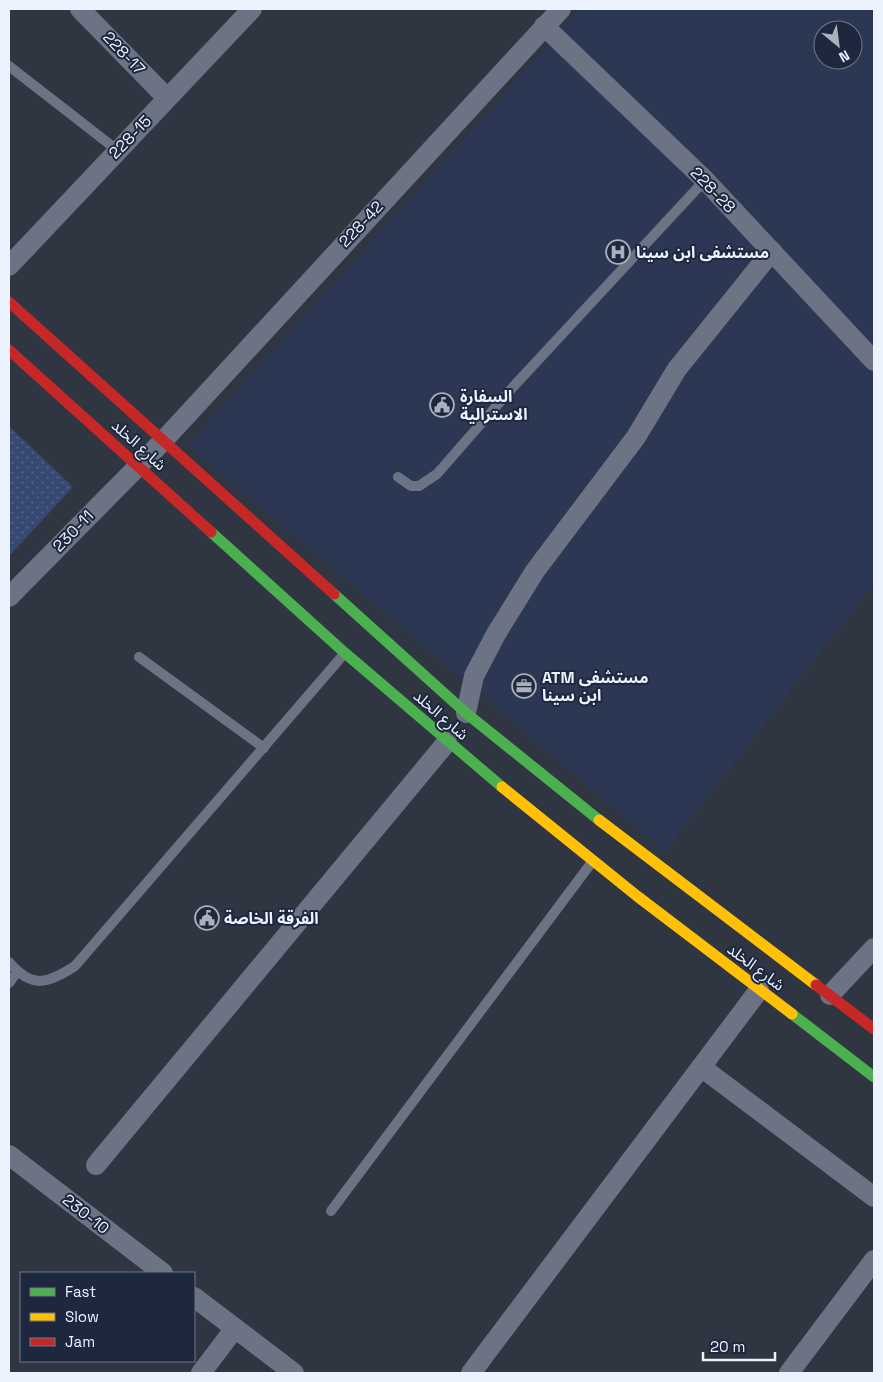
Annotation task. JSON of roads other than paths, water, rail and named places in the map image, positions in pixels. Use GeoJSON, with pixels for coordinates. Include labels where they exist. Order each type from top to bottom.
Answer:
{"type":"FeatureCollection","features":[{"type":"Feature","properties":{"kind":"main road","name":"شارع الخلد"},"geometry":{"type":"LineString","coordinates":[[9,302],[466,713],[586,811],[874,1028]]}},
{"type":"Feature","properties":{"kind":"main road","name":"شارع الخلد"},"geometry":{"type":"LineString","coordinates":[[9,350],[345,653],[447,742],[592,861],[874,1077]]}},
{"type":"Feature","properties":{"kind":"street","name":"228-17"},"geometry":{"type":"LineString","coordinates":[[80,9],[167,98]]}},
{"type":"Feature","properties":{"kind":"street","name":"228-15"},"geometry":{"type":"LineString","coordinates":[[9,266],[252,9]]}},
{"type":"Feature","properties":{"kind":"street","name":"228-42"},"geometry":{"type":"LineString","coordinates":[[137,465],[163,441],[561,9]]}},
{"type":"Feature","properties":{"kind":"street","name":"228-28"},"geometry":{"type":"LineString","coordinates":[[544,26],[705,180],[874,361]]}},
{"type":"Feature","properties":{"kind":"street"},"geometry":{"type":"LineString","coordinates":[[466,713],[474,676],[496,634],[535,570],[636,436],[677,369],[772,251]]}},
{"type":"Feature","properties":{"kind":"street","name":"230-11"},"geometry":{"type":"LineString","coordinates":[[9,597],[137,465]]}},
{"type":"Feature","properties":{"kind":"street"},"geometry":{"type":"LineString","coordinates":[[96,1165],[447,742]]}},
{"type":"Feature","properties":{"kind":"street"},"geometry":{"type":"LineString","coordinates":[[830,995],[874,948]]}},
{"type":"Feature","properties":{"kind":"street"},"geometry":{"type":"LineString","coordinates":[[471,1373],[759,990]]}},
{"type":"Feature","properties":{"kind":"street"},"geometry":{"type":"LineString","coordinates":[[701,1067],[874,1197]]}},
{"type":"Feature","properties":{"kind":"street","name":"230-10"},"geometry":{"type":"LineString","coordinates":[[9,1155],[162,1272]]}},
{"type":"Feature","properties":{"kind":"street"},"geometry":{"type":"LineString","coordinates":[[789,1373],[874,1260]]}},
{"type":"Feature","properties":{"kind":"street"},"geometry":{"type":"LineString","coordinates":[[195,1298],[294,1373]]}},
{"type":"Feature","properties":{"kind":"street"},"geometry":{"type":"LineString","coordinates":[[201,1373],[234,1328]]}},
{"type":"Feature","properties":{"kind":"lane"},"geometry":{"type":"LineString","coordinates":[[9,66],[118,150]]}},
{"type":"Feature","properties":{"kind":"lane"},"geometry":{"type":"LineString","coordinates":[[398,477],[411,486],[419,486],[437,474],[513,387],[705,180]]}},
{"type":"Feature","properties":{"kind":"lane"},"geometry":{"type":"LineString","coordinates":[[9,962],[17,972],[36,982],[53,980],[74,966],[345,653]]}},
{"type":"Feature","properties":{"kind":"lane"},"geometry":{"type":"LineString","coordinates":[[139,657],[264,748]]}},
{"type":"Feature","properties":{"kind":"lane"},"geometry":{"type":"LineString","coordinates":[[331,1211],[592,861]]}},
{"type":"Feature","properties":{"kind":"lane"},"geometry":{"type":"LineString","coordinates":[[9,983],[17,972]]}},
{"type":"Feature","properties":{"kind":"place","name":"مستشفى ابن سينا"},"geometry":{"type":"Point","coordinates":[618,252]}},
{"type":"Feature","properties":{"kind":"place","name":"السفارة الاسترالية"},"geometry":{"type":"Point","coordinates":[442,405]}},
{"type":"Feature","properties":{"kind":"place","name":"ATM مستشفى ابن سينا"},"geometry":{"type":"Point","coordinates":[524,686]}},
{"type":"Feature","properties":{"kind":"place","name":"الفرقة الخاصة"},"geometry":{"type":"Point","coordinates":[207,918]}}]}
